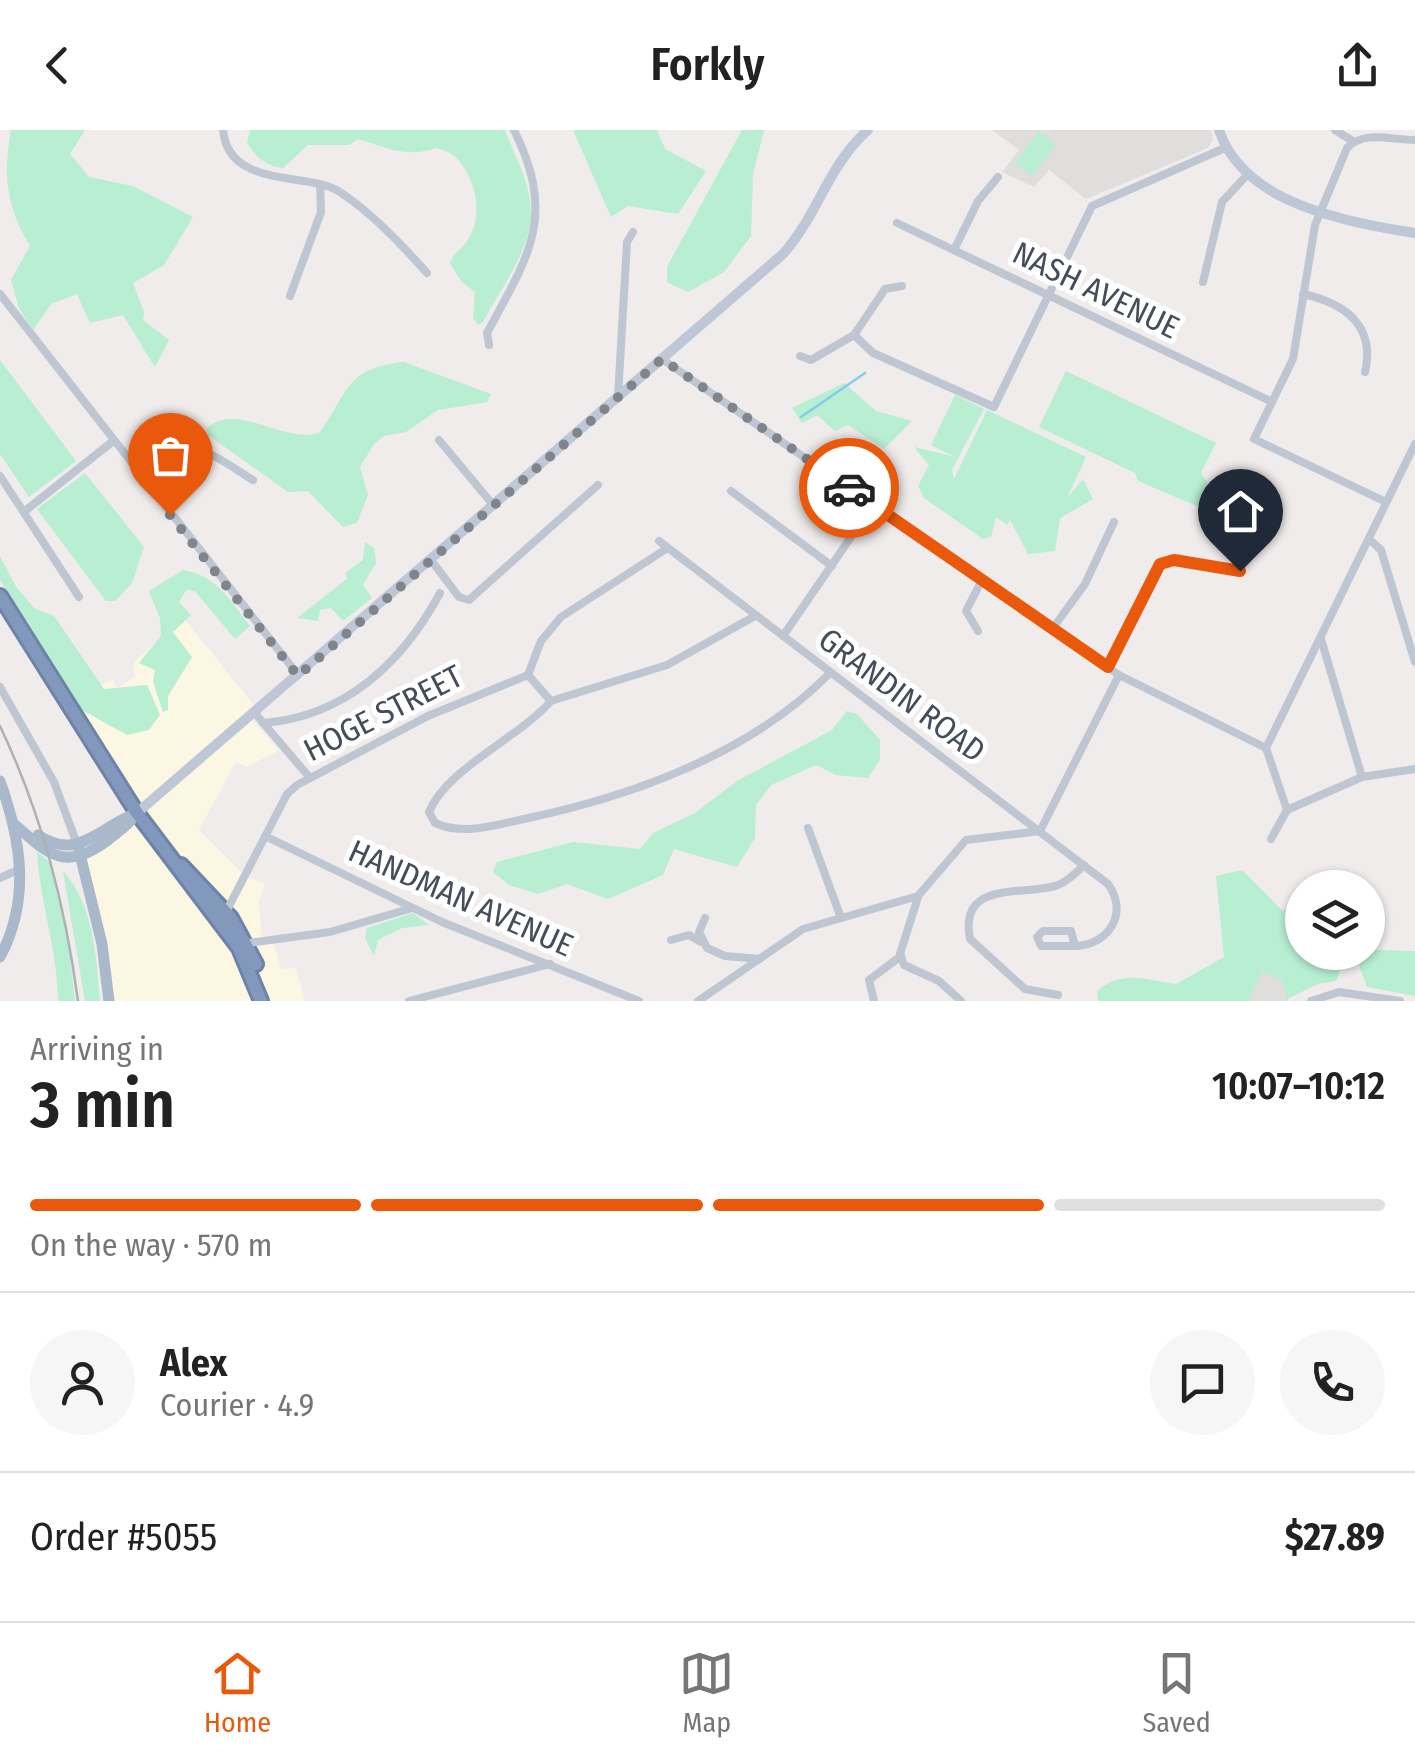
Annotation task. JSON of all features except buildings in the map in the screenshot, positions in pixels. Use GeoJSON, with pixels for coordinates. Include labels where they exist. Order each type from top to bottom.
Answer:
{"type":"FeatureCollection","features":[{"type":"Feature","properties":{"kind":"highway"},"geometry":{"type":"LineString","coordinates":[[0,596],[136,813],[181,876],[221,917]]}},
{"type":"Feature","properties":{"kind":"highway"},"geometry":{"type":"LineString","coordinates":[[152,835],[242,944],[264,1001]]}},
{"type":"Feature","properties":{"kind":"main road"},"geometry":{"type":"LineString","coordinates":[[60,858],[80,851],[136,813],[795,241],[838,159],[868,130]]}},
{"type":"Feature","properties":{"kind":"main road"},"geometry":{"type":"LineString","coordinates":[[1219,130],[1226,147],[1248,174],[1269,190],[1376,229],[1415,233]]}},
{"type":"Feature","properties":{"kind":"main road"},"geometry":{"type":"LineString","coordinates":[[0,781],[14,823],[20,869],[18,912],[0,957]]}},
{"type":"Feature","properties":{"kind":"main road"},"geometry":{"type":"LineString","coordinates":[[14,823],[55,845],[80,851]]}},
{"type":"Feature","properties":{"kind":"main road"},"geometry":{"type":"LineString","coordinates":[[14,823],[88,881]]}},
{"type":"Feature","properties":{"kind":"main road"},"geometry":{"type":"LineString","coordinates":[[80,851],[109,1001]]}},
{"type":"Feature","properties":{"kind":"street"},"geometry":{"type":"LineString","coordinates":[[223,130],[230,152],[246,164],[286,181],[320,184],[340,192],[376,221],[426,273]]}},
{"type":"Feature","properties":{"kind":"street"},"geometry":{"type":"LineString","coordinates":[[489,345],[487,333],[527,258],[538,218],[537,190],[514,130]]}},
{"type":"Feature","properties":{"kind":"street"},"geometry":{"type":"LineString","coordinates":[[1335,130],[1352,140]]}},
{"type":"Feature","properties":{"kind":"street"},"geometry":{"type":"LineString","coordinates":[[1386,502],[1254,439],[1292,359],[1319,209],[1352,140],[1372,132],[1415,140]]}},
{"type":"Feature","properties":{"kind":"street"},"geometry":{"type":"LineString","coordinates":[[854,335],[880,355],[994,406],[1092,206],[1226,147]]}},
{"type":"Feature","properties":{"kind":"street"},"geometry":{"type":"LineString","coordinates":[[1203,282],[1222,202],[1248,174]]}},
{"type":"Feature","properties":{"kind":"street"},"geometry":{"type":"LineString","coordinates":[[954,250],[978,201],[998,177]]}},
{"type":"Feature","properties":{"kind":"street"},"geometry":{"type":"LineString","coordinates":[[290,296],[321,212],[320,184]]}},
{"type":"Feature","properties":{"kind":"street","name":"NASH AVENUE"},"geometry":{"type":"LineString","coordinates":[[897,224],[1272,402]]}},
{"type":"Feature","properties":{"kind":"street"},"geometry":{"type":"LineString","coordinates":[[618,397],[627,242],[634,232]]}},
{"type":"Feature","properties":{"kind":"street"},"geometry":{"type":"LineString","coordinates":[[800,356],[812,360],[854,335],[885,289],[902,286]]}},
{"type":"Feature","properties":{"kind":"street"},"geometry":{"type":"LineString","coordinates":[[0,294],[298,676]]}},
{"type":"Feature","properties":{"kind":"street"},"geometry":{"type":"LineString","coordinates":[[1303,294],[1334,301],[1355,318],[1366,341],[1365,372]]}},
{"type":"Feature","properties":{"kind":"street"},"geometry":{"type":"LineString","coordinates":[[662,359],[1120,675],[1266,748],[1287,810]]}},
{"type":"Feature","properties":{"kind":"street"},"geometry":{"type":"LineString","coordinates":[[439,440],[494,506]]}},
{"type":"Feature","properties":{"kind":"street"},"geometry":{"type":"LineString","coordinates":[[24,512],[112,442]]}},
{"type":"Feature","properties":{"kind":"street"},"geometry":{"type":"LineString","coordinates":[[1266,748],[1415,444]]}},
{"type":"Feature","properties":{"kind":"street"},"geometry":{"type":"LineString","coordinates":[[146,486],[183,453],[194,449],[208,452],[253,480]]}},
{"type":"Feature","properties":{"kind":"street"},"geometry":{"type":"LineString","coordinates":[[0,476],[79,597]]}},
{"type":"Feature","properties":{"kind":"street"},"geometry":{"type":"LineString","coordinates":[[431,560],[465,601],[598,485]]}},
{"type":"Feature","properties":{"kind":"street"},"geometry":{"type":"LineString","coordinates":[[731,491],[832,566]]}},
{"type":"Feature","properties":{"kind":"street"},"geometry":{"type":"LineString","coordinates":[[783,636],[874,506]]}},
{"type":"Feature","properties":{"kind":"street"},"geometry":{"type":"LineString","coordinates":[[1053,628],[1084,584],[1114,522]]}},
{"type":"Feature","properties":{"kind":"street"},"geometry":{"type":"LineString","coordinates":[[1368,539],[1382,550],[1415,662]]}},
{"type":"Feature","properties":{"kind":"street","name":"GRANDIN ROAD"},"geometry":{"type":"LineString","coordinates":[[659,541],[1113,891],[1117,911],[1112,928],[1096,943],[1076,946]]}},
{"type":"Feature","properties":{"kind":"street"},"geometry":{"type":"LineString","coordinates":[[552,701],[528,675],[541,641],[561,617],[666,549]]}},
{"type":"Feature","properties":{"kind":"street"},"geometry":{"type":"LineString","coordinates":[[1108,667],[1160,564],[1174,560],[1237,572],[1250,556]]}},
{"type":"Feature","properties":{"kind":"street"},"geometry":{"type":"LineString","coordinates":[[978,631],[966,611],[982,580]]}},
{"type":"Feature","properties":{"kind":"street"},"geometry":{"type":"LineString","coordinates":[[263,723],[322,709],[368,683],[415,638],[440,593]]}},
{"type":"Feature","properties":{"kind":"street"},"geometry":{"type":"LineString","coordinates":[[755,616],[667,665],[552,701],[535,720],[442,792],[429,812],[431,820],[442,826],[475,829],[576,806],[644,785],[746,737],[788,710],[830,673]]}},
{"type":"Feature","properties":{"kind":"street"},"geometry":{"type":"LineString","coordinates":[[1320,639],[1362,777]]}},
{"type":"Feature","properties":{"kind":"street","name":"HOGE STREET"},"geometry":{"type":"LineString","coordinates":[[221,917],[287,794],[428,716],[528,675]]}},
{"type":"Feature","properties":{"kind":"street"},"geometry":{"type":"LineString","coordinates":[[874,1001],[869,980],[901,956],[918,896],[966,840],[1040,831],[1120,675]]}},
{"type":"Feature","properties":{"kind":"street"},"geometry":{"type":"LineString","coordinates":[[0,687],[54,782],[80,851]]}},
{"type":"Feature","properties":{"kind":"street"},"geometry":{"type":"LineString","coordinates":[[254,712],[310,778]]}},
{"type":"Feature","properties":{"kind":"street"},"geometry":{"type":"LineString","coordinates":[[1271,839],[1287,810],[1362,777],[1415,769]]}},
{"type":"Feature","properties":{"kind":"street"},"geometry":{"type":"LineString","coordinates":[[808,828],[841,918]]}},
{"type":"Feature","properties":{"kind":"street","name":"HANDMAN AVENUE"},"geometry":{"type":"LineString","coordinates":[[265,836],[412,908],[638,1001]]}},
{"type":"Feature","properties":{"kind":"street"},"geometry":{"type":"LineString","coordinates":[[1058,995],[1025,989],[970,939],[968,924],[973,910],[986,896],[1056,886],[1084,865]]}},
{"type":"Feature","properties":{"kind":"street"},"geometry":{"type":"LineString","coordinates":[[0,878],[20,869]]}},
{"type":"Feature","properties":{"kind":"street"},"geometry":{"type":"LineString","coordinates":[[698,1001],[803,929],[918,896]]}},
{"type":"Feature","properties":{"kind":"street"},"geometry":{"type":"LineString","coordinates":[[242,944],[330,932],[412,908]]}},
{"type":"Feature","properties":{"kind":"street"},"geometry":{"type":"LineString","coordinates":[[701,942],[705,918]]}},
{"type":"Feature","properties":{"kind":"street"},"geometry":{"type":"LineString","coordinates":[[1043,931],[1069,931],[1076,946],[1044,947],[1037,937],[1043,931]]}},
{"type":"Feature","properties":{"kind":"street"},"geometry":{"type":"LineString","coordinates":[[671,940],[688,935],[716,954],[760,959]]}},
{"type":"Feature","properties":{"kind":"street"},"geometry":{"type":"LineString","coordinates":[[901,956],[913,972],[939,981],[961,1001]]}},
{"type":"Feature","properties":{"kind":"street"},"geometry":{"type":"LineString","coordinates":[[410,1001],[550,964]]}},
{"type":"Feature","properties":{"kind":"street"},"geometry":{"type":"LineString","coordinates":[[1312,1001],[1339,992],[1400,1001]]}},
{"type":"Feature","properties":{"kind":"shaded area"},"geometry":{"type":"Polygon","coordinates":[[[992,130],[1211,130],[1213,139],[1208,148],[1086,199],[1049,170],[1034,187],[1002,172],[1019,150],[992,130]]]}},
{"type":"Feature","properties":{"kind":"shaded area"},"geometry":{"type":"Polygon","coordinates":[[[184,618],[257,709],[249,716],[279,751],[246,767],[236,762],[199,830],[245,876],[265,884],[259,901],[261,934],[275,947],[281,969],[296,968],[305,1001],[109,1001],[80,852],[136,813],[66,702],[112,680],[118,688],[135,676],[133,663],[184,618]]]}},
{"type":"Feature","properties":{"kind":"shaded area"},"geometry":{"type":"Polygon","coordinates":[[[1262,972],[1283,980],[1289,1001],[1248,1001],[1262,972]]]}},
{"type":"Feature","properties":{"kind":"green space"},"geometry":{"type":"Polygon","coordinates":[[[11,130],[85,130],[70,154],[89,177],[133,186],[193,217],[164,265],[133,283],[144,312],[143,320],[169,340],[155,367],[123,315],[90,323],[77,294],[51,304],[33,330],[19,308],[11,280],[30,246],[8,190],[11,130]]]}},
{"type":"Feature","properties":{"kind":"green space"},"geometry":{"type":"Polygon","coordinates":[[[250,130],[505,130],[528,191],[530,227],[520,256],[483,322],[478,325],[473,318],[475,292],[461,281],[450,263],[470,236],[476,209],[471,182],[455,157],[437,148],[406,152],[358,139],[349,145],[308,145],[283,168],[254,153],[247,143],[250,130]]]}},
{"type":"Feature","properties":{"kind":"green space"},"geometry":{"type":"Polygon","coordinates":[[[573,130],[657,130],[665,149],[706,171],[678,214],[628,206],[611,217],[573,130]]]}},
{"type":"Feature","properties":{"kind":"green space"},"geometry":{"type":"Polygon","coordinates":[[[742,130],[764,130],[753,174],[751,236],[724,272],[688,292],[667,282],[667,267],[742,130]]]}},
{"type":"Feature","properties":{"kind":"green space"},"geometry":{"type":"Polygon","coordinates":[[[1039,131],[1056,145],[1032,176],[1015,163],[1039,131]]]}},
{"type":"Feature","properties":{"kind":"green space"},"geometry":{"type":"Polygon","coordinates":[[[0,360],[76,461],[29,497],[0,454],[0,360]]]}},
{"type":"Feature","properties":{"kind":"green space"},"geometry":{"type":"Polygon","coordinates":[[[404,362],[491,394],[487,402],[438,410],[406,432],[384,436],[374,444],[360,467],[368,495],[357,523],[343,527],[308,491],[288,492],[208,435],[207,428],[232,419],[291,433],[319,433],[358,377],[384,365],[404,362]]]}},
{"type":"Feature","properties":{"kind":"green space"},"geometry":{"type":"Polygon","coordinates":[[[1066,371],[1216,443],[1201,473],[1214,494],[1236,509],[1232,521],[1138,481],[1135,473],[1039,427],[1066,371]]]}},
{"type":"Feature","properties":{"kind":"green space"},"geometry":{"type":"Polygon","coordinates":[[[844,383],[876,411],[912,421],[884,449],[848,425],[835,431],[817,415],[802,423],[792,408],[844,383]]]}},
{"type":"Feature","properties":{"kind":"green space"},"geometry":{"type":"Polygon","coordinates":[[[955,395],[984,409],[952,470],[954,479],[987,410],[1086,457],[1067,498],[1083,479],[1093,499],[1060,518],[1055,551],[1028,554],[1010,520],[1007,525],[996,517],[991,537],[983,539],[924,498],[918,486],[929,465],[914,447],[955,457],[931,445],[955,395]]]}},
{"type":"Feature","properties":{"kind":"green space"},"geometry":{"type":"Polygon","coordinates":[[[85,473],[144,547],[132,583],[115,601],[106,601],[37,509],[85,473]]]}},
{"type":"Feature","properties":{"kind":"green space"},"geometry":{"type":"Polygon","coordinates":[[[365,542],[374,548],[376,563],[363,585],[372,598],[343,621],[331,608],[320,610],[318,621],[297,618],[347,579],[345,573],[363,560],[365,542]]]}},
{"type":"Feature","properties":{"kind":"green space"},"geometry":{"type":"Polygon","coordinates":[[[0,556],[16,587],[34,608],[54,616],[104,689],[147,685],[160,715],[149,730],[127,735],[80,709],[0,580],[0,556]]]}},
{"type":"Feature","properties":{"kind":"green space"},"geometry":{"type":"Polygon","coordinates":[[[183,570],[214,583],[250,626],[235,639],[195,591],[186,590],[179,602],[191,615],[173,632],[192,657],[168,696],[168,710],[163,712],[153,682],[155,670],[139,663],[161,636],[160,618],[149,591],[183,570]]]}},
{"type":"Feature","properties":{"kind":"green space"},"geometry":{"type":"Polygon","coordinates":[[[847,711],[857,714],[880,740],[880,760],[868,778],[836,775],[816,765],[771,785],[756,805],[755,838],[737,867],[674,849],[663,875],[608,899],[567,884],[538,894],[509,885],[493,872],[497,862],[573,842],[640,849],[653,833],[695,813],[737,781],[832,730],[847,711]]]}},
{"type":"Feature","properties":{"kind":"green space"},"geometry":{"type":"Polygon","coordinates":[[[37,852],[50,862],[68,939],[75,1001],[58,1001],[37,852]]]}},
{"type":"Feature","properties":{"kind":"green space"},"geometry":{"type":"Polygon","coordinates":[[[1242,870],[1285,909],[1285,970],[1340,970],[1336,981],[1318,984],[1287,999],[1282,980],[1263,972],[1248,1001],[1098,1001],[1097,991],[1116,980],[1135,978],[1176,984],[1224,957],[1216,876],[1242,870]]]}},
{"type":"Feature","properties":{"kind":"green space"},"geometry":{"type":"Polygon","coordinates":[[[63,871],[87,915],[100,1001],[85,1001],[63,871]]]}},
{"type":"Feature","properties":{"kind":"green space"},"geometry":{"type":"Polygon","coordinates":[[[413,913],[429,925],[402,928],[378,940],[374,956],[365,938],[367,928],[413,913]]]}},
{"type":"Feature","properties":{"kind":"green space"},"geometry":{"type":"Polygon","coordinates":[[[1385,950],[1415,951],[1415,996],[1367,987],[1361,970],[1385,970],[1385,950]]]}},
{"type":"Feature","properties":{"kind":"waterway"},"geometry":{"type":"LineString","coordinates":[[801,417],[865,373]]}},
{"type":"Feature","properties":{"kind":"railway"},"geometry":{"type":"LineString","coordinates":[[0,726],[50,861],[78,1001]]}},
{"type":"Feature","properties":{"kind":"way so far"},"geometry":{"type":"LineString","coordinates":[[170,515],[298,676],[662,359],[849,488]]}},
{"type":"Feature","properties":{"kind":"route"},"geometry":{"type":"LineString","coordinates":[[849,488],[1108,667],[1152,572],[1160,564],[1174,560],[1240,571]]}}]}
